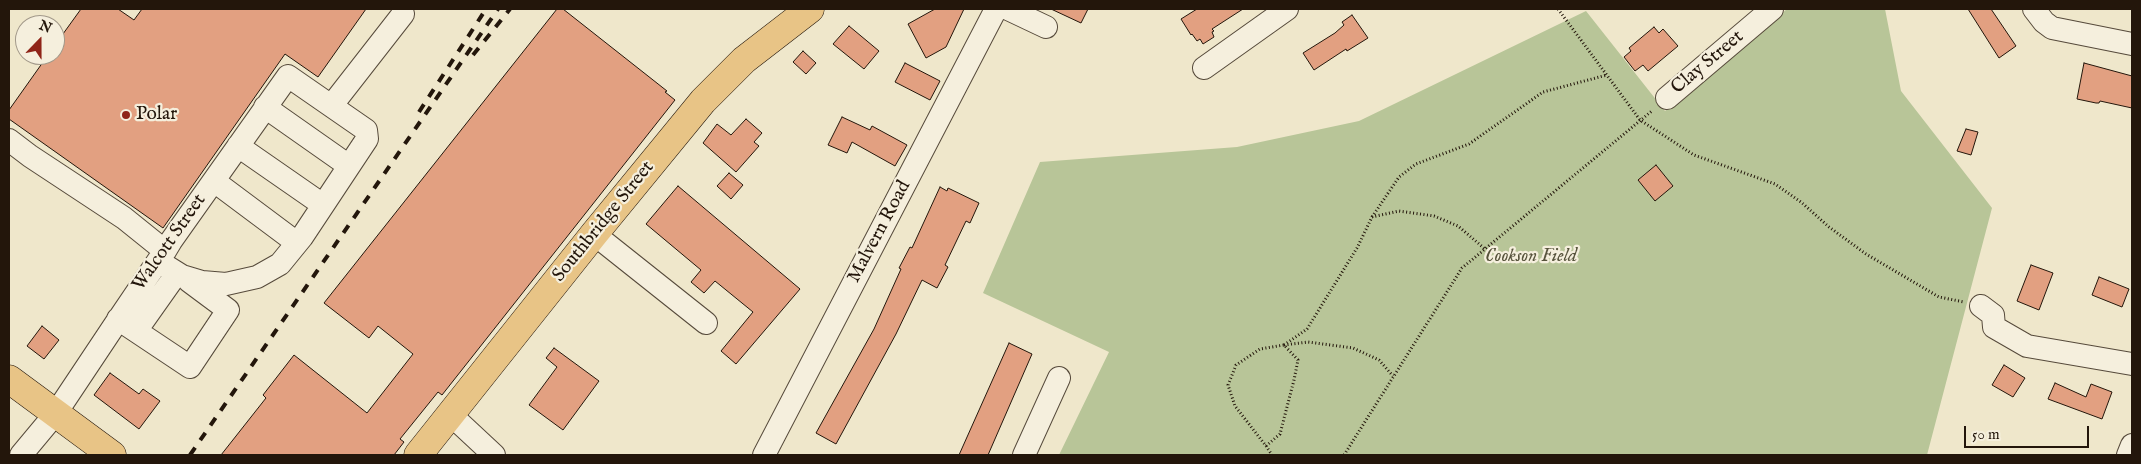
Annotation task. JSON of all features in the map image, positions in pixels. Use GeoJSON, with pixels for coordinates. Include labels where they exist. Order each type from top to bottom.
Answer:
{"type":"FeatureCollection","features":[{"type":"Feature","properties":{"kind":"main road","name":"Southbridge Street"},"geometry":{"type":"LineString","coordinates":[[419,455],[594,234],[703,101],[722,81],[767,41],[810,9]]}},
{"type":"Feature","properties":{"kind":"main road"},"geometry":{"type":"LineString","coordinates":[[9,379],[112,455]]}},
{"type":"Feature","properties":{"kind":"street","name":"Malvern Road"},"geometry":{"type":"LineString","coordinates":[[764,455],[996,9]]}},
{"type":"Feature","properties":{"kind":"street"},"geometry":{"type":"LineString","coordinates":[[1008,9],[1046,27]]}},
{"type":"Feature","properties":{"kind":"street"},"geometry":{"type":"LineString","coordinates":[[1204,68],[1287,9]]}},
{"type":"Feature","properties":{"kind":"street","name":"Clay Street"},"geometry":{"type":"LineString","coordinates":[[1667,98],[1772,9]]}},
{"type":"Feature","properties":{"kind":"street"},"geometry":{"type":"LineString","coordinates":[[2034,9],[2044,22],[2052,28],[2132,44]]}},
{"type":"Feature","properties":{"kind":"street"},"geometry":{"type":"LineString","coordinates":[[180,275],[202,282],[226,284],[258,277],[280,264],[297,243],[367,139],[368,134],[366,130],[332,106],[403,14]]}},
{"type":"Feature","properties":{"kind":"street","name":"Walcott Street"},"geometry":{"type":"LineString","coordinates":[[21,455],[127,325],[161,256],[288,76],[332,106]]}},
{"type":"Feature","properties":{"kind":"street"},"geometry":{"type":"LineString","coordinates":[[266,107],[349,166]]}},
{"type":"Feature","properties":{"kind":"street"},"geometry":{"type":"LineString","coordinates":[[9,140],[124,218],[180,275],[228,310],[190,368],[127,325],[180,275]]}},
{"type":"Feature","properties":{"kind":"street"},"geometry":{"type":"LineString","coordinates":[[238,146],[323,205]]}},
{"type":"Feature","properties":{"kind":"street"},"geometry":{"type":"LineString","coordinates":[[214,181],[297,243]]}},
{"type":"Feature","properties":{"kind":"street"},"geometry":{"type":"LineString","coordinates":[[594,234],[706,323]]}},
{"type":"Feature","properties":{"kind":"street"},"geometry":{"type":"LineString","coordinates":[[1981,306],[1992,316],[1994,327],[2027,346],[2132,364]]}},
{"type":"Feature","properties":{"kind":"street"},"geometry":{"type":"LineString","coordinates":[[1024,455],[1059,378]]}},
{"type":"Feature","properties":{"kind":"street"},"geometry":{"type":"LineString","coordinates":[[450,414],[494,455]]}},
{"type":"Feature","properties":{"kind":"street"},"geometry":{"type":"LineString","coordinates":[[2128,455],[2132,445]]}},
{"type":"Feature","properties":{"kind":"path"},"geometry":{"type":"LineString","coordinates":[[1558,9],[1640,120],[1694,155],[1775,184],[1801,202],[1829,227],[1866,254],[1939,296],[1981,306]]}},
{"type":"Feature","properties":{"kind":"path"},"geometry":{"type":"LineString","coordinates":[[1284,345],[1307,329],[1357,248],[1372,217],[1398,178],[1416,164],[1469,144],[1543,92],[1607,75]]}},
{"type":"Feature","properties":{"kind":"path"},"geometry":{"type":"LineString","coordinates":[[1344,455],[1462,268],[1667,98]]}},
{"type":"Feature","properties":{"kind":"path"},"geometry":{"type":"LineString","coordinates":[[1372,217],[1398,211],[1434,216],[1458,226],[1486,249]]}},
{"type":"Feature","properties":{"kind":"path"},"geometry":{"type":"LineString","coordinates":[[1272,455],[1235,406],[1228,385],[1236,365],[1260,349],[1308,342],[1353,348],[1379,360],[1393,376]]}},
{"type":"Feature","properties":{"kind":"path"},"geometry":{"type":"LineString","coordinates":[[1266,446],[1280,434],[1298,360],[1284,345]]}},
{"type":"Feature","properties":{"kind":"green space","name":"Cookson Field"},"geometry":{"type":"Polygon","coordinates":[[[1787,9],[1885,9],[1901,91],[1992,208],[1927,455],[1059,455],[1109,352],[983,293],[1040,162],[1237,147],[1359,121],[1586,11],[1665,111],[1787,9]]]}},
{"type":"Feature","properties":{"kind":"building","name":"Polar"},"geometry":{"type":"Polygon","coordinates":[[[81,9],[118,9],[134,20],[142,9],[366,9],[318,77],[285,54],[163,228],[9,119],[9,110],[41,65],[65,65],[65,31],[81,9]]]}},
{"type":"Feature","properties":{"kind":"building"},"geometry":{"type":"Polygon","coordinates":[[[557,9],[563,9],[667,91],[665,92],[675,100],[442,395],[438,392],[400,439],[404,442],[394,455],[221,455],[266,398],[263,395],[294,355],[367,413],[413,354],[378,326],[369,338],[324,303],[557,9]]]}},
{"type":"Feature","properties":{"kind":"building"},"geometry":{"type":"Polygon","coordinates":[[[935,9],[964,9],[946,47],[926,58],[908,24],[935,9]]]}},
{"type":"Feature","properties":{"kind":"building"},"geometry":{"type":"Polygon","coordinates":[[[1051,9],[1088,9],[1081,23],[1051,9]]]}},
{"type":"Feature","properties":{"kind":"building"},"geometry":{"type":"Polygon","coordinates":[[[1197,9],[1243,9],[1212,29],[1214,37],[1203,44],[1200,39],[1197,41],[1191,35],[1181,19],[1197,9]]]}},
{"type":"Feature","properties":{"kind":"building"},"geometry":{"type":"Polygon","coordinates":[[[1968,9],[1991,9],[2016,46],[1999,58],[1968,9]]]}},
{"type":"Feature","properties":{"kind":"building"},"geometry":{"type":"Polygon","coordinates":[[[1352,15],[1368,38],[1347,51],[1346,49],[1314,70],[1303,53],[1335,33],[1344,25],[1342,22],[1352,15]]]}},
{"type":"Feature","properties":{"kind":"building"},"geometry":{"type":"Polygon","coordinates":[[[849,26],[879,51],[864,69],[833,44],[849,26]]]}},
{"type":"Feature","properties":{"kind":"building"},"geometry":{"type":"Polygon","coordinates":[[[1654,27],[1659,33],[1663,29],[1678,46],[1648,71],[1643,65],[1635,71],[1624,57],[1631,51],[1629,48],[1654,27]]]}},
{"type":"Feature","properties":{"kind":"building"},"geometry":{"type":"Polygon","coordinates":[[[803,51],[816,63],[806,74],[793,62],[803,51]]]}},
{"type":"Feature","properties":{"kind":"building"},"geometry":{"type":"Polygon","coordinates":[[[905,63],[940,81],[930,100],[895,82],[905,63]]]}},
{"type":"Feature","properties":{"kind":"building"},"geometry":{"type":"Polygon","coordinates":[[[2084,63],[2132,76],[2132,108],[2100,101],[2096,103],[2077,99],[2084,63]]]}},
{"type":"Feature","properties":{"kind":"building"},"geometry":{"type":"Polygon","coordinates":[[[842,117],[870,130],[872,126],[907,145],[895,166],[852,142],[847,153],[828,145],[842,117]]]}},
{"type":"Feature","properties":{"kind":"building"},"geometry":{"type":"Polygon","coordinates":[[[746,119],[762,133],[754,142],[759,146],[736,172],[703,143],[717,124],[731,135],[746,119]]]}},
{"type":"Feature","properties":{"kind":"building"},"geometry":{"type":"Polygon","coordinates":[[[1966,129],[1978,132],[1971,155],[1957,151],[1966,129]]]}},
{"type":"Feature","properties":{"kind":"building"},"geometry":{"type":"Polygon","coordinates":[[[1656,165],[1673,186],[1655,201],[1638,180],[1656,165]]]}},
{"type":"Feature","properties":{"kind":"building"},"geometry":{"type":"Polygon","coordinates":[[[729,173],[743,185],[731,199],[717,186],[729,173]]]}},
{"type":"Feature","properties":{"kind":"building"},"geometry":{"type":"Polygon","coordinates":[[[678,186],[800,289],[736,364],[721,351],[753,312],[715,281],[704,293],[691,282],[701,270],[646,224],[678,186]]]}},
{"type":"Feature","properties":{"kind":"building"},"geometry":{"type":"Polygon","coordinates":[[[940,187],[947,191],[948,188],[979,203],[970,223],[966,221],[945,265],[948,267],[937,288],[922,280],[896,334],[836,444],[816,433],[874,329],[901,269],[899,268],[910,247],[912,248],[940,187]]]}},
{"type":"Feature","properties":{"kind":"building"},"geometry":{"type":"Polygon","coordinates":[[[2031,265],[2053,273],[2039,310],[2017,301],[2031,265]]]}},
{"type":"Feature","properties":{"kind":"building"},"geometry":{"type":"Polygon","coordinates":[[[2099,277],[2129,289],[2122,307],[2092,295],[2099,277]]]}},
{"type":"Feature","properties":{"kind":"building"},"geometry":{"type":"Polygon","coordinates":[[[42,326],[59,340],[44,359],[27,346],[42,326]]]}},
{"type":"Feature","properties":{"kind":"building"},"geometry":{"type":"Polygon","coordinates":[[[1009,343],[1032,354],[988,455],[959,455],[1009,343]]]}},
{"type":"Feature","properties":{"kind":"building"},"geometry":{"type":"Polygon","coordinates":[[[554,348],[599,381],[563,430],[529,405],[557,367],[546,358],[554,348]]]}},
{"type":"Feature","properties":{"kind":"building"},"geometry":{"type":"Polygon","coordinates":[[[2004,365],[2025,378],[2013,397],[1992,385],[2004,365]]]}},
{"type":"Feature","properties":{"kind":"building"},"geometry":{"type":"Polygon","coordinates":[[[110,373],[139,394],[143,389],[160,401],[139,429],[94,395],[110,373]]]}},
{"type":"Feature","properties":{"kind":"building"},"geometry":{"type":"Polygon","coordinates":[[[2055,383],[2086,397],[2091,384],[2112,392],[2102,419],[2048,399],[2055,383]]]}},
{"type":"Feature","properties":{"kind":"railway"},"geometry":{"type":"LineString","coordinates":[[419,112],[486,9]]}},
{"type":"Feature","properties":{"kind":"railway"},"geometry":{"type":"LineString","coordinates":[[190,455],[498,9]]}},
{"type":"Feature","properties":{"kind":"railway"},"geometry":{"type":"LineString","coordinates":[[473,55],[510,9]]}},
{"type":"Feature","properties":{"kind":"place","name":"Polar"},"geometry":{"type":"Point","coordinates":[126,115]}}]}
